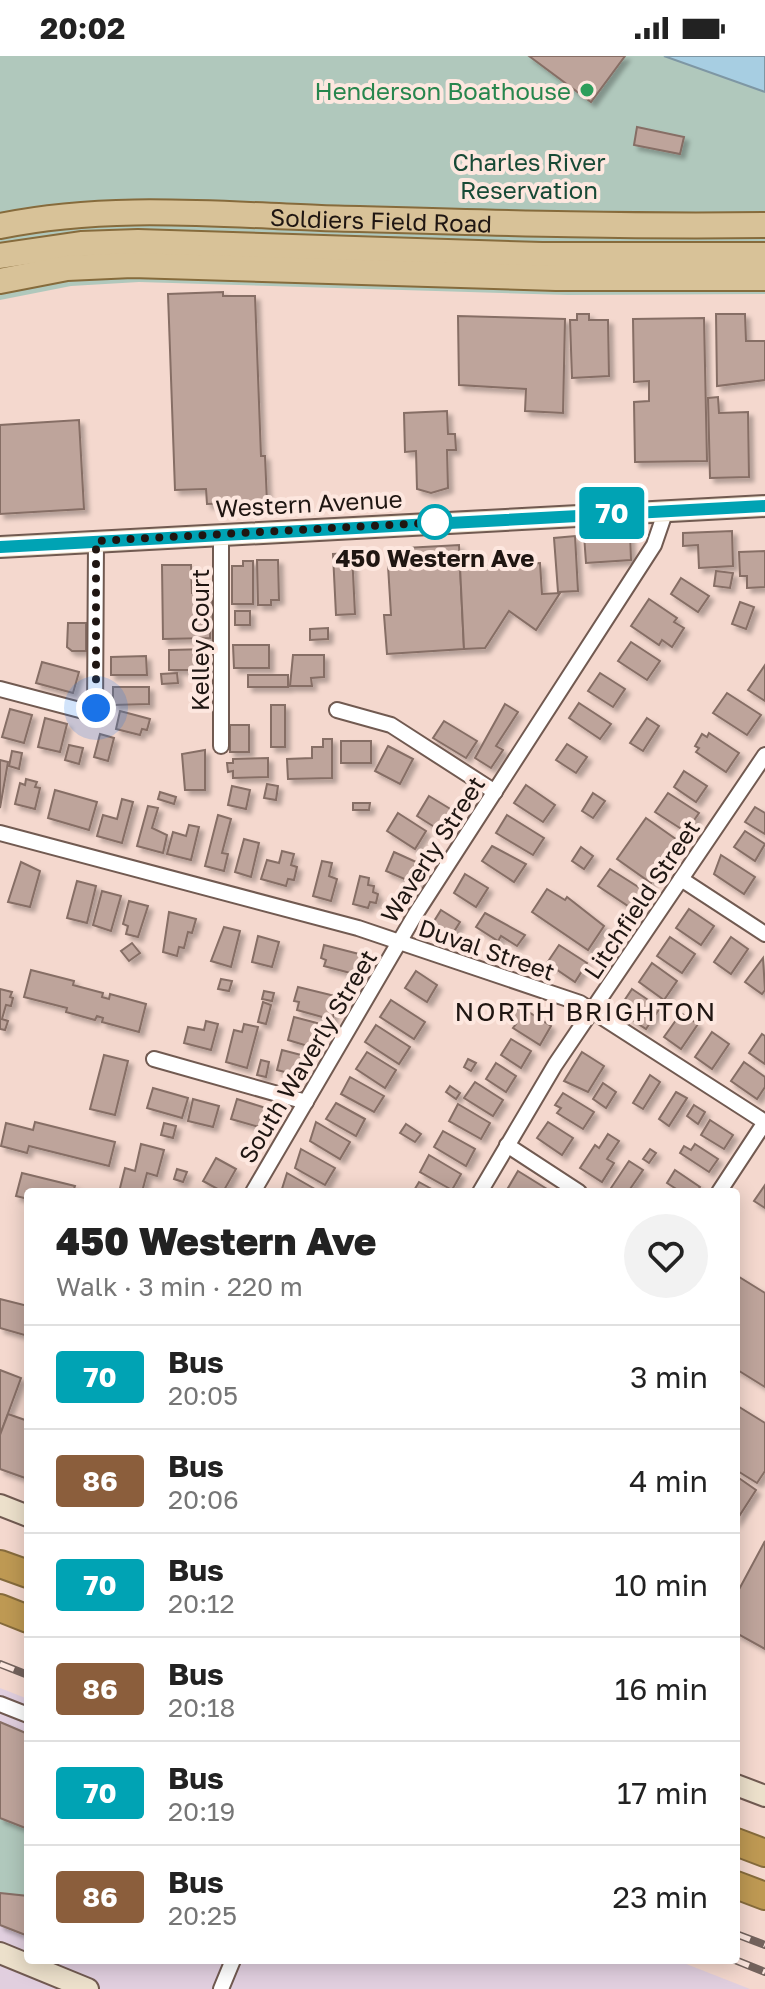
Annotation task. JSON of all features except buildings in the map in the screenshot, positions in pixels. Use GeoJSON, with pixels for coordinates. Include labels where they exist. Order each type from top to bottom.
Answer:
{"type":"FeatureCollection","features":[{"type":"Feature","properties":{"kind":"highway"},"geometry":{"type":"LineString","coordinates":[[0,1564],[24,1573]]}},
{"type":"Feature","properties":{"kind":"highway"},"geometry":{"type":"LineString","coordinates":[[0,1608],[24,1617]]}},
{"type":"Feature","properties":{"kind":"highway"},"geometry":{"type":"LineString","coordinates":[[740,1844],[765,1853]]}},
{"type":"Feature","properties":{"kind":"highway"},"geometry":{"type":"LineString","coordinates":[[740,1887],[765,1896]]}},
{"type":"Feature","properties":{"kind":"main road","name":"Soldiers Field Road"},"geometry":{"type":"LineString","coordinates":[[0,226],[66,215],[137,212],[572,225],[765,225]]}},
{"type":"Feature","properties":{"kind":"main road","name":"Soldiers Field Road"},"geometry":{"type":"LineString","coordinates":[[0,256],[109,242],[542,255],[765,255]]}},
{"type":"Feature","properties":{"kind":"main road"},"geometry":{"type":"LineString","coordinates":[[0,281],[67,268],[132,265],[556,278],[765,278]]}},
{"type":"Feature","properties":{"kind":"main road","name":"Western Avenue"},"geometry":{"type":"LineString","coordinates":[[0,547],[765,506]]}},
{"type":"Feature","properties":{"kind":"main road"},"geometry":{"type":"LineString","coordinates":[[0,1505],[24,1514]]}},
{"type":"Feature","properties":{"kind":"main road"},"geometry":{"type":"LineString","coordinates":[[740,1787],[765,1796]]}},
{"type":"Feature","properties":{"kind":"main road"},"geometry":{"type":"LineString","coordinates":[[0,1953],[24,1963]]}},
{"type":"Feature","properties":{"kind":"main road"},"geometry":{"type":"LineString","coordinates":[[27,1964],[88,1989]]}},
{"type":"Feature","properties":{"kind":"street","name":"Waverly Street"},"geometry":{"type":"LineString","coordinates":[[0,833],[358,928],[400,942],[654,545],[666,510]]}},
{"type":"Feature","properties":{"kind":"street","name":"Kelley Court"},"geometry":{"type":"LineString","coordinates":[[221,534],[221,746]]}},
{"type":"Feature","properties":{"kind":"street"},"geometry":{"type":"LineString","coordinates":[[0,689],[95,714],[96,541]]}},
{"type":"Feature","properties":{"kind":"street"},"geometry":{"type":"LineString","coordinates":[[337,710],[386,722],[495,792]]}},
{"type":"Feature","properties":{"kind":"street","name":"Litchfield Street"},"geometry":{"type":"LineString","coordinates":[[482,1188],[592,1010],[765,755]]}},
{"type":"Feature","properties":{"kind":"street"},"geometry":{"type":"LineString","coordinates":[[681,879],[765,934]]}},
{"type":"Feature","properties":{"kind":"street","name":"Duval Street"},"geometry":{"type":"LineString","coordinates":[[400,942],[592,1010],[765,1122]]}},
{"type":"Feature","properties":{"kind":"street","name":"South Waverly Street"},"geometry":{"type":"LineString","coordinates":[[255,1188],[400,942]]}},
{"type":"Feature","properties":{"kind":"street"},"geometry":{"type":"LineString","coordinates":[[154,1059],[306,1102]]}},
{"type":"Feature","properties":{"kind":"street"},"geometry":{"type":"LineString","coordinates":[[722,1188],[765,1122]]}},
{"type":"Feature","properties":{"kind":"street"},"geometry":{"type":"LineString","coordinates":[[507,1145],[573,1188]]}},
{"type":"Feature","properties":{"kind":"street"},"geometry":{"type":"LineString","coordinates":[[0,1704],[24,1713]]}},
{"type":"Feature","properties":{"kind":"street"},"geometry":{"type":"LineString","coordinates":[[221,1989],[231,1964]]}},
{"type":"Feature","properties":{"kind":"shaded area"},"geometry":{"type":"Polygon","coordinates":[[[0,1688],[24,1697],[24,1964],[686,1964],[750,1989],[0,1989],[0,1688]]]}},
{"type":"Feature","properties":{"kind":"green space","name":"Charles River Reservation"},"geometry":{"type":"Polygon","coordinates":[[[0,56],[664,56],[765,92],[765,294],[568,295],[139,282],[71,286],[0,300],[0,56]]]}},
{"type":"Feature","properties":{"kind":"green space"},"geometry":{"type":"Polygon","coordinates":[[[0,1818],[24,1827],[24,1896],[0,1893],[0,1818]]]}},
{"type":"Feature","properties":{"kind":"water"},"geometry":{"type":"Polygon","coordinates":[[[664,56],[765,56],[765,92],[664,56]]]}},
{"type":"Feature","properties":{"kind":"railway"},"geometry":{"type":"LineString","coordinates":[[0,1664],[24,1673]]}},
{"type":"Feature","properties":{"kind":"railway"},"geometry":{"type":"LineString","coordinates":[[740,1936],[765,1945]]}},
{"type":"Feature","properties":{"kind":"railway"},"geometry":{"type":"LineString","coordinates":[[740,1962],[765,1972]]}},
{"type":"Feature","properties":{"kind":"bus line","name":"70"},"geometry":{"type":"LineString","coordinates":[[0,547],[765,506]]}},
{"type":"Feature","properties":{"kind":"place","name":"Henderson Boathouse"},"geometry":{"type":"Point","coordinates":[587,90]}},
{"type":"Feature","properties":{"kind":"place","name":"450 Western Ave"},"geometry":{"type":"Point","coordinates":[435,522]}},
{"type":"Feature","properties":{"kind":"district","name":"NORTH BRIGHTON"},"geometry":{"type":"Point","coordinates":[586,1011]}},
{"type":"Feature","properties":{"kind":"route"},"geometry":{"type":"LineString","coordinates":[[96,708],[96,541],[444,522],[435,522]]}}]}
